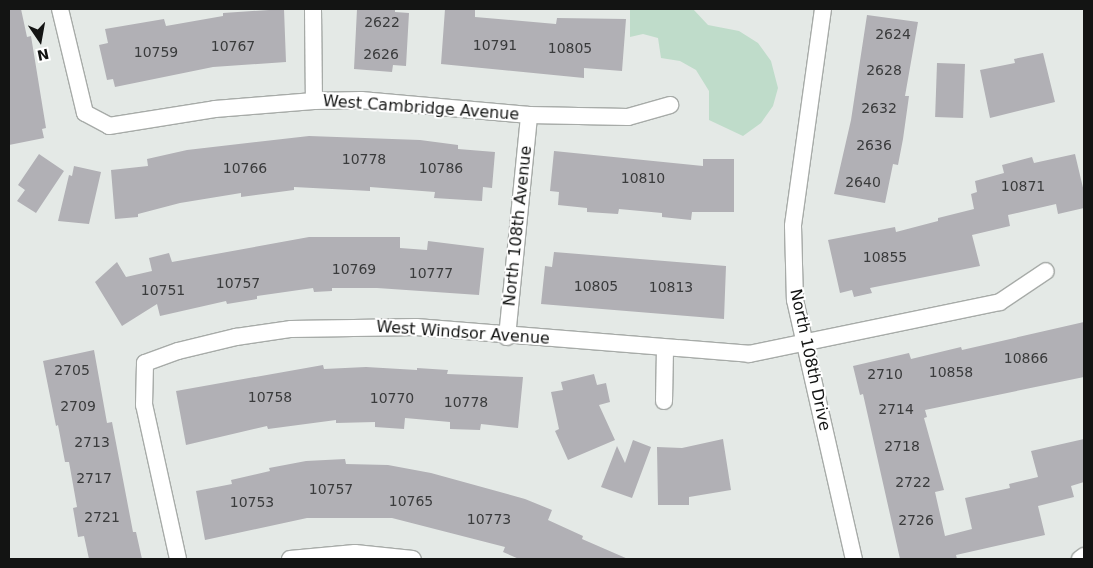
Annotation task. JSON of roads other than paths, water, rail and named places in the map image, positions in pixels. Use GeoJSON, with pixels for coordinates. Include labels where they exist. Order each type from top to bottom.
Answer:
{"type":"FeatureCollection","features":[{"type":"Feature","properties":{"kind":"street","name":"West Cambridge Avenue"},"geometry":{"type":"LineString","coordinates":[[60,9],[85,114],[109,126],[215,109],[314,101],[361,100],[528,115],[628,117],[670,105]]}},
{"type":"Feature","properties":{"kind":"street"},"geometry":{"type":"LineString","coordinates":[[313,9],[314,101]]}},
{"type":"Feature","properties":{"kind":"street","name":"North 108th Drive"},"geometry":{"type":"LineString","coordinates":[[823,9],[793,226],[794,300],[854,559]]}},
{"type":"Feature","properties":{"kind":"street","name":"North 108th Avenue"},"geometry":{"type":"LineString","coordinates":[[507,337],[528,115]]}},
{"type":"Feature","properties":{"kind":"street","name":"West Windsor Avenue"},"geometry":{"type":"LineString","coordinates":[[178,559],[144,404],[145,363],[236,337],[291,329],[416,327],[507,337],[749,354],[805,345],[1000,302],[1046,271]]}},
{"type":"Feature","properties":{"kind":"street"},"geometry":{"type":"LineString","coordinates":[[664,401],[665,348]]}},
{"type":"Feature","properties":{"kind":"street"},"geometry":{"type":"LineString","coordinates":[[290,559],[355,553],[413,559]]}},
{"type":"Feature","properties":{"kind":"street"},"geometry":{"type":"LineString","coordinates":[[1080,559],[1084,556]]}}]}
